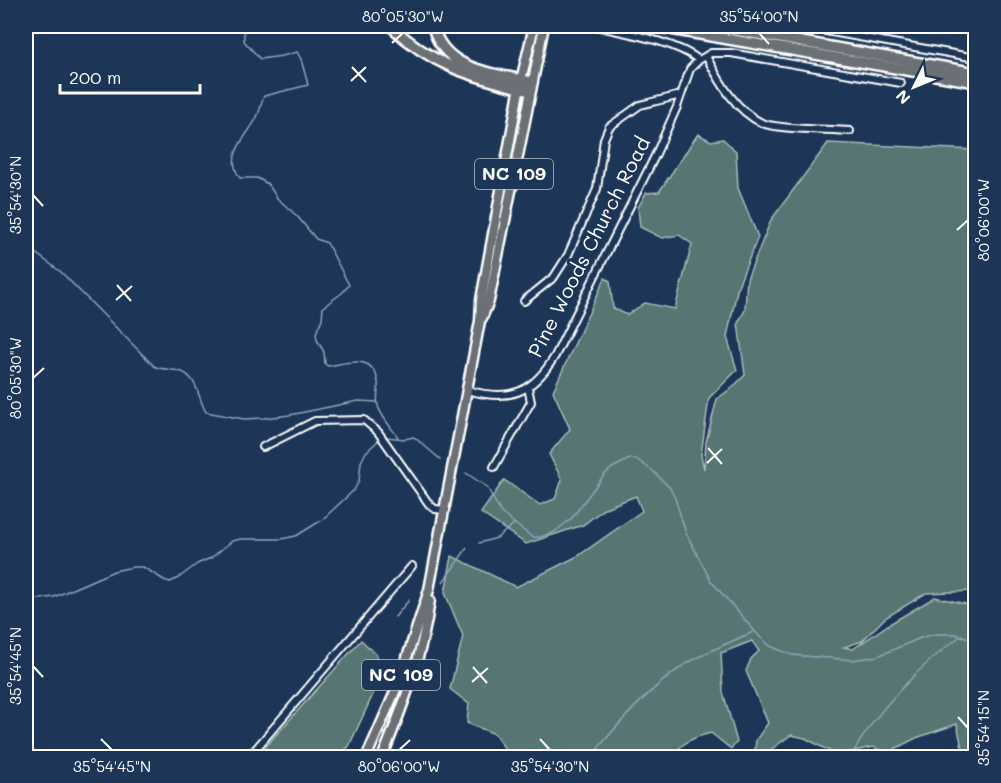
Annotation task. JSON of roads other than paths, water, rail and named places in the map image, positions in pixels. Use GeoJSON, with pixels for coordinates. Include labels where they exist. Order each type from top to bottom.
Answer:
{"type":"FeatureCollection","features":[{"type":"Feature","properties":{"kind":"highway"},"geometry":{"type":"LineString","coordinates":[[391,26],[420,51],[445,65],[469,75],[520,84]]}},
{"type":"Feature","properties":{"kind":"highway"},"geometry":{"type":"LineString","coordinates":[[433,26],[442,48],[453,58],[470,67],[531,87]]}},
{"type":"Feature","properties":{"kind":"highway"},"geometry":{"type":"LineString","coordinates":[[653,26],[975,82]]}},
{"type":"Feature","properties":{"kind":"highway"},"geometry":{"type":"LineString","coordinates":[[712,26],[975,73]]}},
{"type":"Feature","properties":{"kind":"main road","name":"NC 109"},"geometry":{"type":"LineString","coordinates":[[366,758],[398,685],[429,590],[446,510],[480,321],[481,300],[520,84],[534,26]]}},
{"type":"Feature","properties":{"kind":"main road","name":"NC 109"},"geometry":{"type":"LineString","coordinates":[[480,321],[489,301],[544,26]]}},
{"type":"Feature","properties":{"kind":"main road","name":"NC 109"},"geometry":{"type":"LineString","coordinates":[[382,758],[408,692],[427,627],[429,590]]}},
{"type":"Feature","properties":{"kind":"street"},"geometry":{"type":"LineString","coordinates":[[595,26],[671,46],[699,60],[714,52],[731,53],[901,83]]}},
{"type":"Feature","properties":{"kind":"street"},"geometry":{"type":"LineString","coordinates":[[798,26],[975,58]]}},
{"type":"Feature","properties":{"kind":"street"},"geometry":{"type":"LineString","coordinates":[[706,56],[724,88],[747,113],[760,122],[777,126],[850,130]]}},
{"type":"Feature","properties":{"kind":"street","name":"Pine Woods Church Road"},"geometry":{"type":"LineString","coordinates":[[467,390],[486,396],[512,394],[528,387],[543,375],[555,356],[655,156],[690,69],[699,60]]}},
{"type":"Feature","properties":{"kind":"street"},"geometry":{"type":"LineString","coordinates":[[524,301],[554,277],[568,255],[597,191],[604,139],[609,127],[640,105],[681,95]]}},
{"type":"Feature","properties":{"kind":"street"},"geometry":{"type":"LineString","coordinates":[[494,467],[531,402],[528,387]]}},
{"type":"Feature","properties":{"kind":"street"},"geometry":{"type":"LineString","coordinates":[[263,447],[315,421],[364,420],[378,432],[429,504],[435,509],[446,510]]}},
{"type":"Feature","properties":{"kind":"street"},"geometry":{"type":"LineString","coordinates":[[248,758],[412,566]]}},
{"type":"Feature","properties":{"kind":"waterway"},"geometry":{"type":"LineString","coordinates":[[244,26],[244,41],[260,59],[297,52],[308,85],[264,96],[257,116],[235,154],[236,170],[240,178],[257,178],[268,184],[277,198],[297,216],[316,239],[327,243],[349,285],[323,307],[322,319],[316,333],[324,352],[325,364],[328,366],[358,362],[371,367],[378,382],[379,410],[398,437]]}},
{"type":"Feature","properties":{"kind":"waterway"},"geometry":{"type":"LineString","coordinates":[[26,249],[34,252],[61,272],[154,366],[187,375],[195,384],[206,412],[244,419],[264,418],[358,401],[377,402]]}},
{"type":"Feature","properties":{"kind":"waterway"},"geometry":{"type":"LineString","coordinates":[[386,437],[405,439],[414,437],[440,459]]}},
{"type":"Feature","properties":{"kind":"waterway"},"geometry":{"type":"LineString","coordinates":[[26,601],[54,597],[114,571],[133,567],[143,567],[170,582],[197,564],[211,558],[232,541],[281,539],[296,536],[322,520],[354,490],[359,481],[361,462],[366,452],[379,440]]}},
{"type":"Feature","properties":{"kind":"waterway"},"geometry":{"type":"LineString","coordinates":[[466,473],[487,487],[501,513],[532,537],[540,537],[553,533],[571,519],[604,475],[612,468],[630,459],[636,459],[653,471],[670,488],[686,533],[711,581],[759,636],[770,646],[792,655],[853,660],[878,656],[923,637],[937,634],[955,634],[976,640]]}},
{"type":"Feature","properties":{"kind":"waterway"},"geometry":{"type":"LineString","coordinates":[[479,543],[497,538],[514,524]]}},
{"type":"Feature","properties":{"kind":"waterway"},"geometry":{"type":"LineString","coordinates":[[443,582],[467,548]]}},
{"type":"Feature","properties":{"kind":"waterway"},"geometry":{"type":"LineString","coordinates":[[395,617],[409,600]]}},
{"type":"Feature","properties":{"kind":"waterway"},"geometry":{"type":"LineString","coordinates":[[590,758],[611,732],[660,683],[686,664],[753,632]]}},
{"type":"Feature","properties":{"kind":"waterway"},"geometry":{"type":"LineString","coordinates":[[850,758],[872,724],[900,690],[930,660],[962,635]]}}]}
